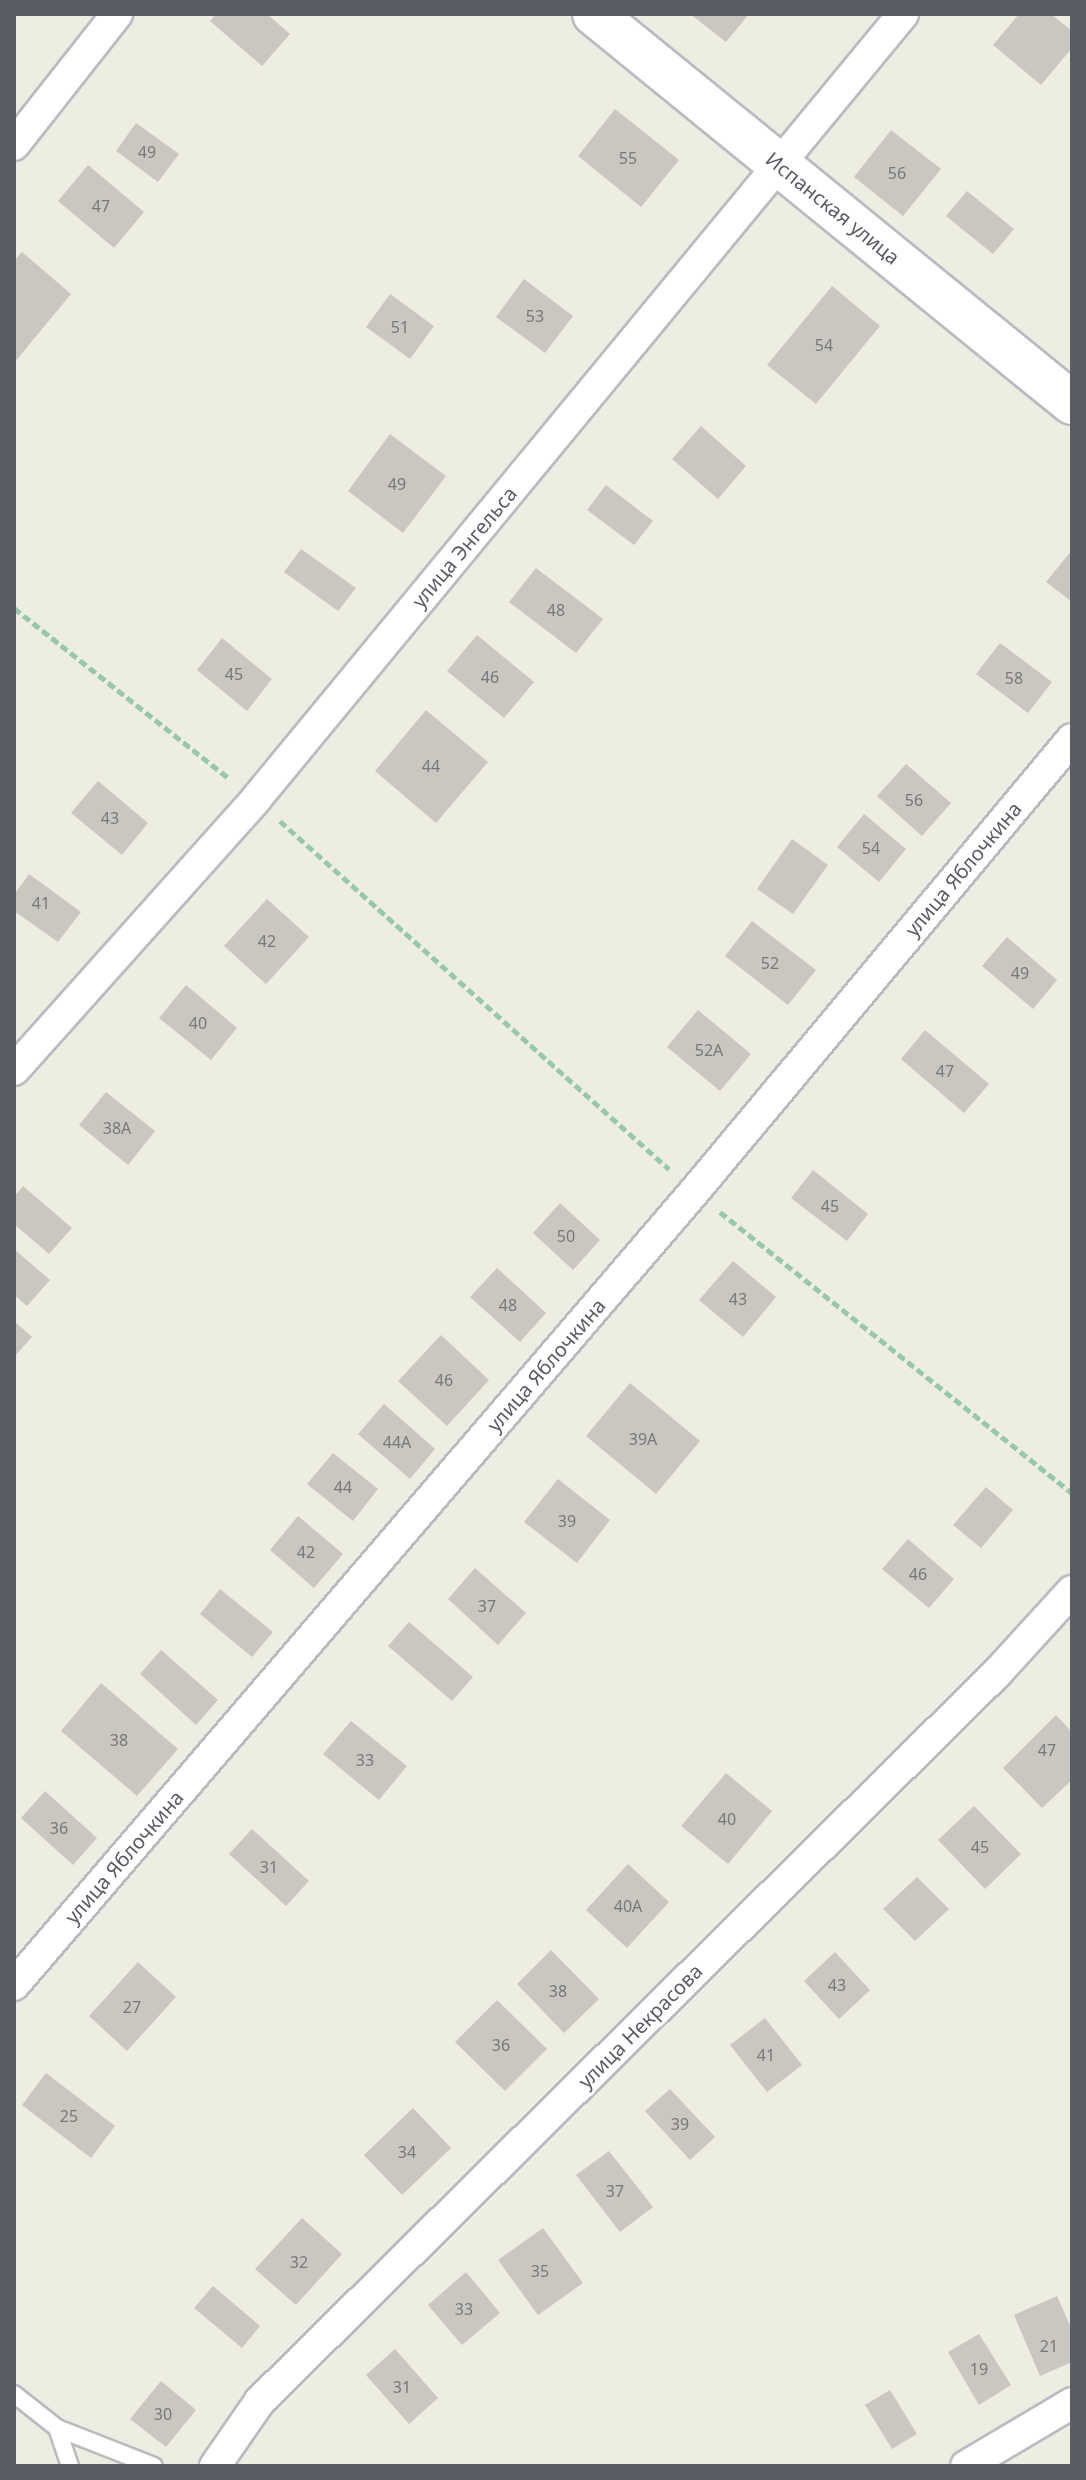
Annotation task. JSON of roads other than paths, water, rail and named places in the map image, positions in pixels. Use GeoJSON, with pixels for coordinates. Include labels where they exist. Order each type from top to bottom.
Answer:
{"type":"FeatureCollection","features":[{"type":"Feature","properties":{"kind":"street"},"geometry":{"type":"LineString","coordinates":[[14,145],[117,14]]}},
{"type":"Feature","properties":{"kind":"street","name":"Испанская улица"},"geometry":{"type":"LineString","coordinates":[[594,14],[1072,403]]}},
{"type":"Feature","properties":{"kind":"street","name":"улица Энгельса"},"geometry":{"type":"LineString","coordinates":[[14,1070],[256,799],[903,14]]}},
{"type":"Feature","properties":{"kind":"street","name":"улица Яблочкина"},"geometry":{"type":"LineString","coordinates":[[14,1985],[694,1192],[1072,739]]}},
{"type":"Feature","properties":{"kind":"street","name":"улица Некрасова"},"geometry":{"type":"LineString","coordinates":[[215,2466],[260,2401],[986,1684],[1072,1591]]}},
{"type":"Feature","properties":{"kind":"street"},"geometry":{"type":"LineString","coordinates":[[966,2466],[1072,2403]]}},
{"type":"Feature","properties":{"kind":"lane"},"geometry":{"type":"LineString","coordinates":[[14,2394],[57,2428],[154,2466]]}},
{"type":"Feature","properties":{"kind":"lane"},"geometry":{"type":"LineString","coordinates":[[57,2428],[70,2466]]}}]}
